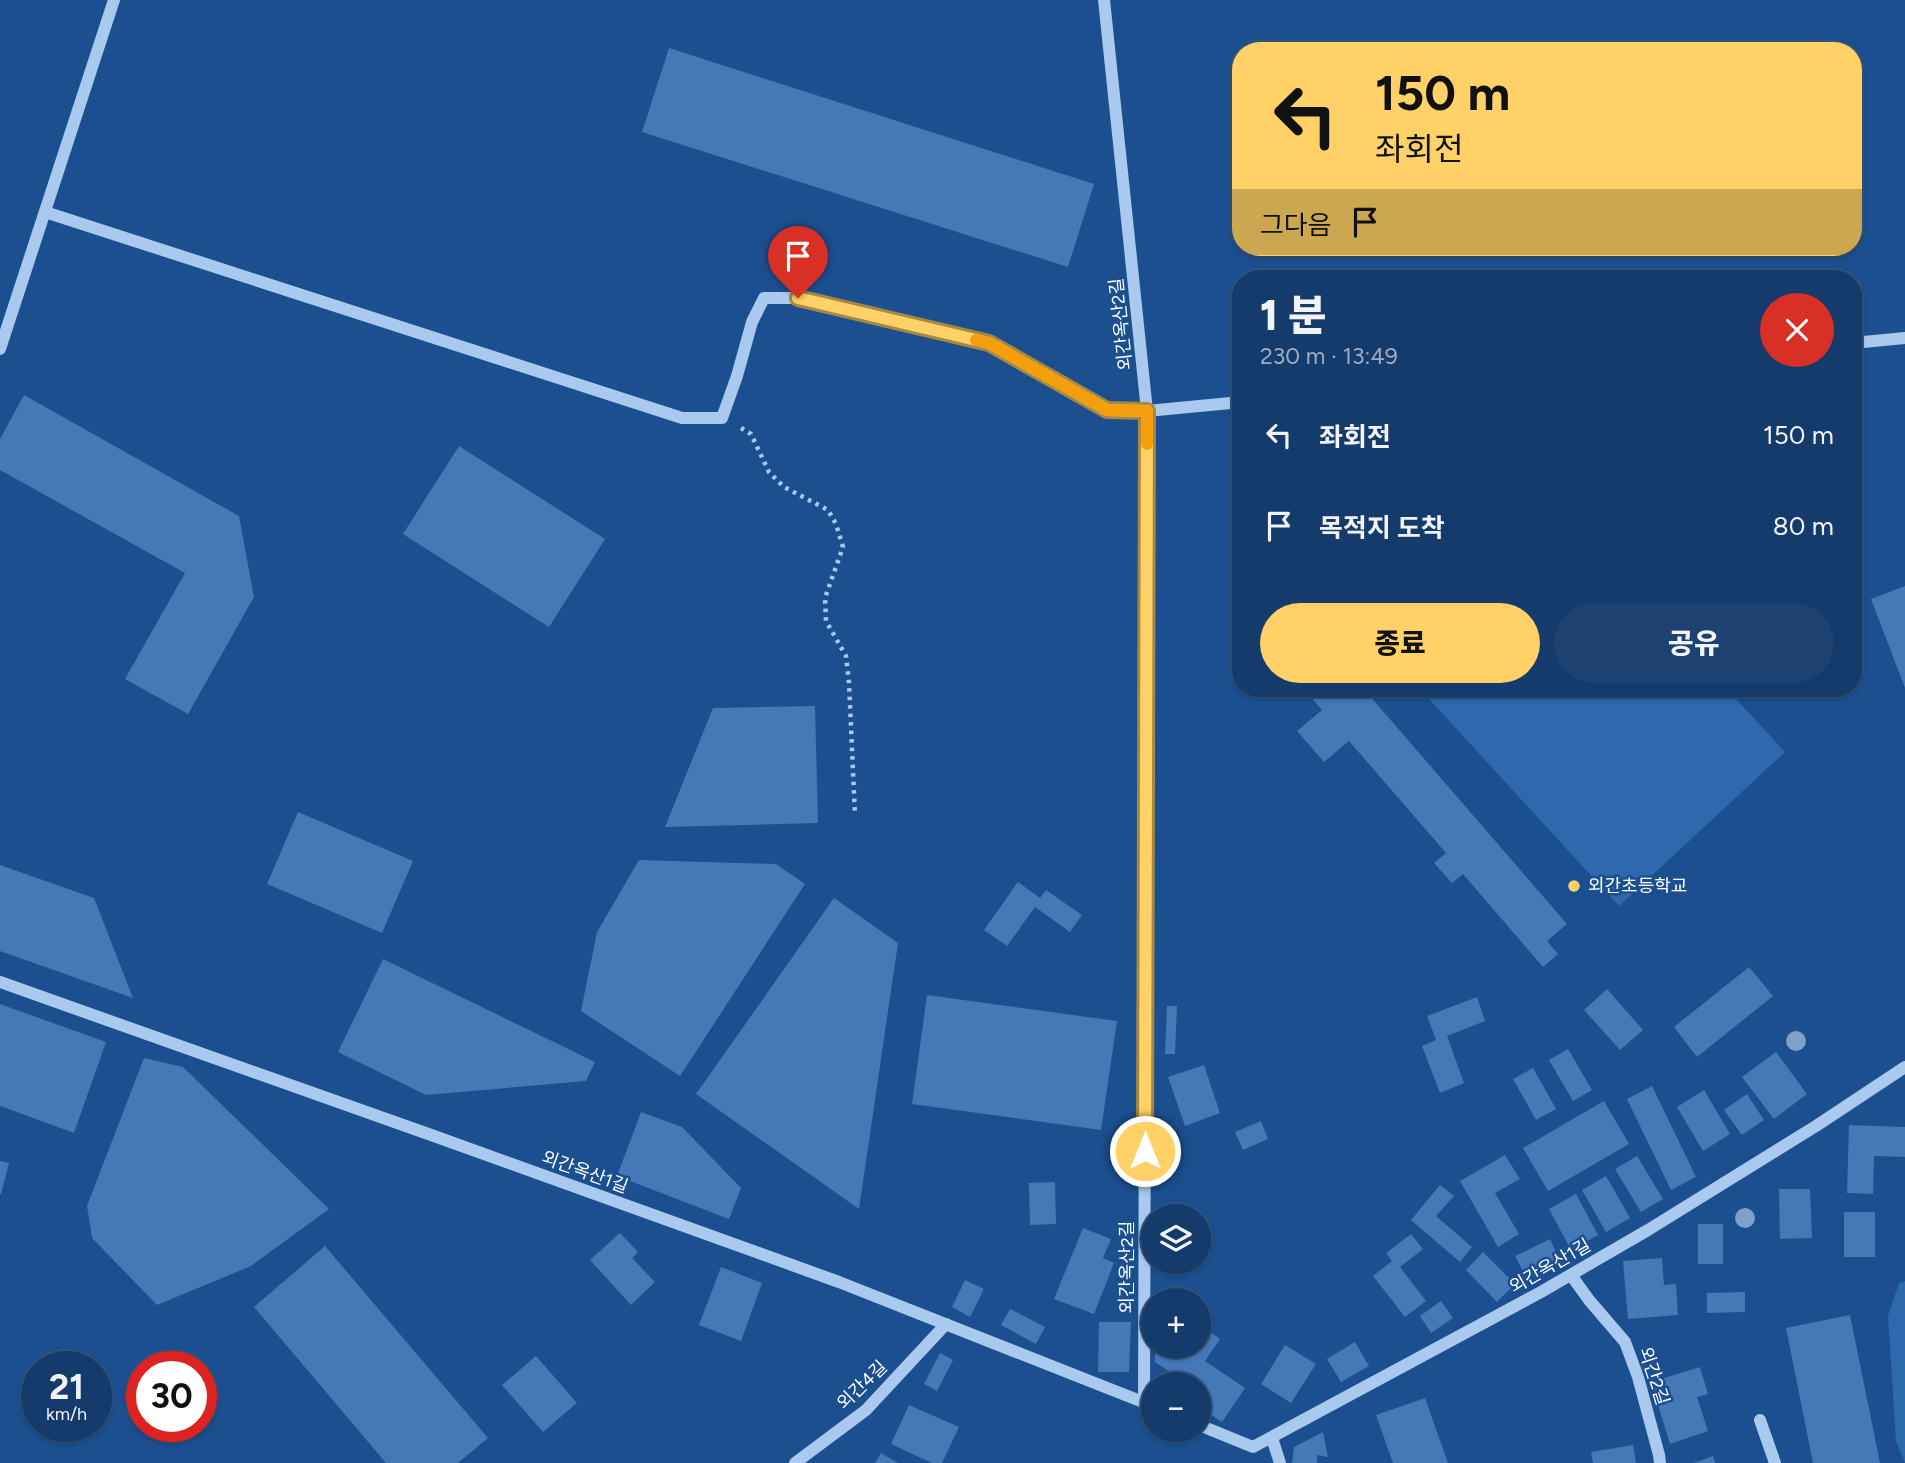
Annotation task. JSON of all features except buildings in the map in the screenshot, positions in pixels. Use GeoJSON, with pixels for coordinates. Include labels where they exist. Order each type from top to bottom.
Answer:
{"type":"FeatureCollection","features":[{"type":"Feature","properties":{"kind":"street"},"geometry":{"type":"LineString","coordinates":[[0,349],[114,0]]}},
{"type":"Feature","properties":{"kind":"street","name":"외간옥산2길"},"geometry":{"type":"LineString","coordinates":[[1104,0],[1147,411],[1149,1372]]}},
{"type":"Feature","properties":{"kind":"street"},"geometry":{"type":"LineString","coordinates":[[45,212],[682,418],[722,418],[737,376],[751,322],[764,298],[798,298],[989,343],[1107,410],[1147,411],[1232,403]]}},
{"type":"Feature","properties":{"kind":"street"},"geometry":{"type":"LineString","coordinates":[[1862,342],[1905,338]]}},
{"type":"Feature","properties":{"kind":"street","name":"외간옥산1길"},"geometry":{"type":"LineString","coordinates":[[0,982],[826,1277],[1141,1401]]}},
{"type":"Feature","properties":{"kind":"street","name":"외간옥산1길"},"geometry":{"type":"LineString","coordinates":[[1211,1430],[1253,1447],[1272,1438],[1571,1275],[1648,1230],[1905,1067]]}},
{"type":"Feature","properties":{"kind":"street","name":"외간2길"},"geometry":{"type":"LineString","coordinates":[[1571,1275],[1625,1342],[1638,1377],[1660,1463]]}},
{"type":"Feature","properties":{"kind":"street","name":"외간4길"},"geometry":{"type":"LineString","coordinates":[[795,1463],[866,1410],[946,1324]]}},
{"type":"Feature","properties":{"kind":"street"},"geometry":{"type":"LineString","coordinates":[[1760,1420],[1775,1463]]}},
{"type":"Feature","properties":{"kind":"street"},"geometry":{"type":"LineString","coordinates":[[1272,1438],[1280,1463]]}},
{"type":"Feature","properties":{"kind":"path"},"geometry":{"type":"LineString","coordinates":[[722,418],[751,434],[769,472],[784,487],[828,510],[836,524],[843,547],[825,598],[826,621],[846,656],[855,815]]}},
{"type":"Feature","properties":{"kind":"shaded area"},"geometry":{"type":"Polygon","coordinates":[[[1427,697],[1734,697],[1785,752],[1619,906],[1427,697]]]}},
{"type":"Feature","properties":{"kind":"shaded area"},"geometry":{"type":"Polygon","coordinates":[[[1905,1281],[1905,1463],[1896,1441],[1888,1316],[1899,1283],[1905,1281]]]}},
{"type":"Feature","properties":{"kind":"slow traffic"},"geometry":{"type":"LineString","coordinates":[[976,340],[989,343],[1107,410],[1147,411],[1147,444]]}},
{"type":"Feature","properties":{"kind":"place","name":"외간초등학교"},"geometry":{"type":"Point","coordinates":[1574,886]}},
{"type":"Feature","properties":{"kind":"route"},"geometry":{"type":"LineString","coordinates":[[798,298],[989,343],[1107,410],[1147,411],[1145,1151]]}}]}
